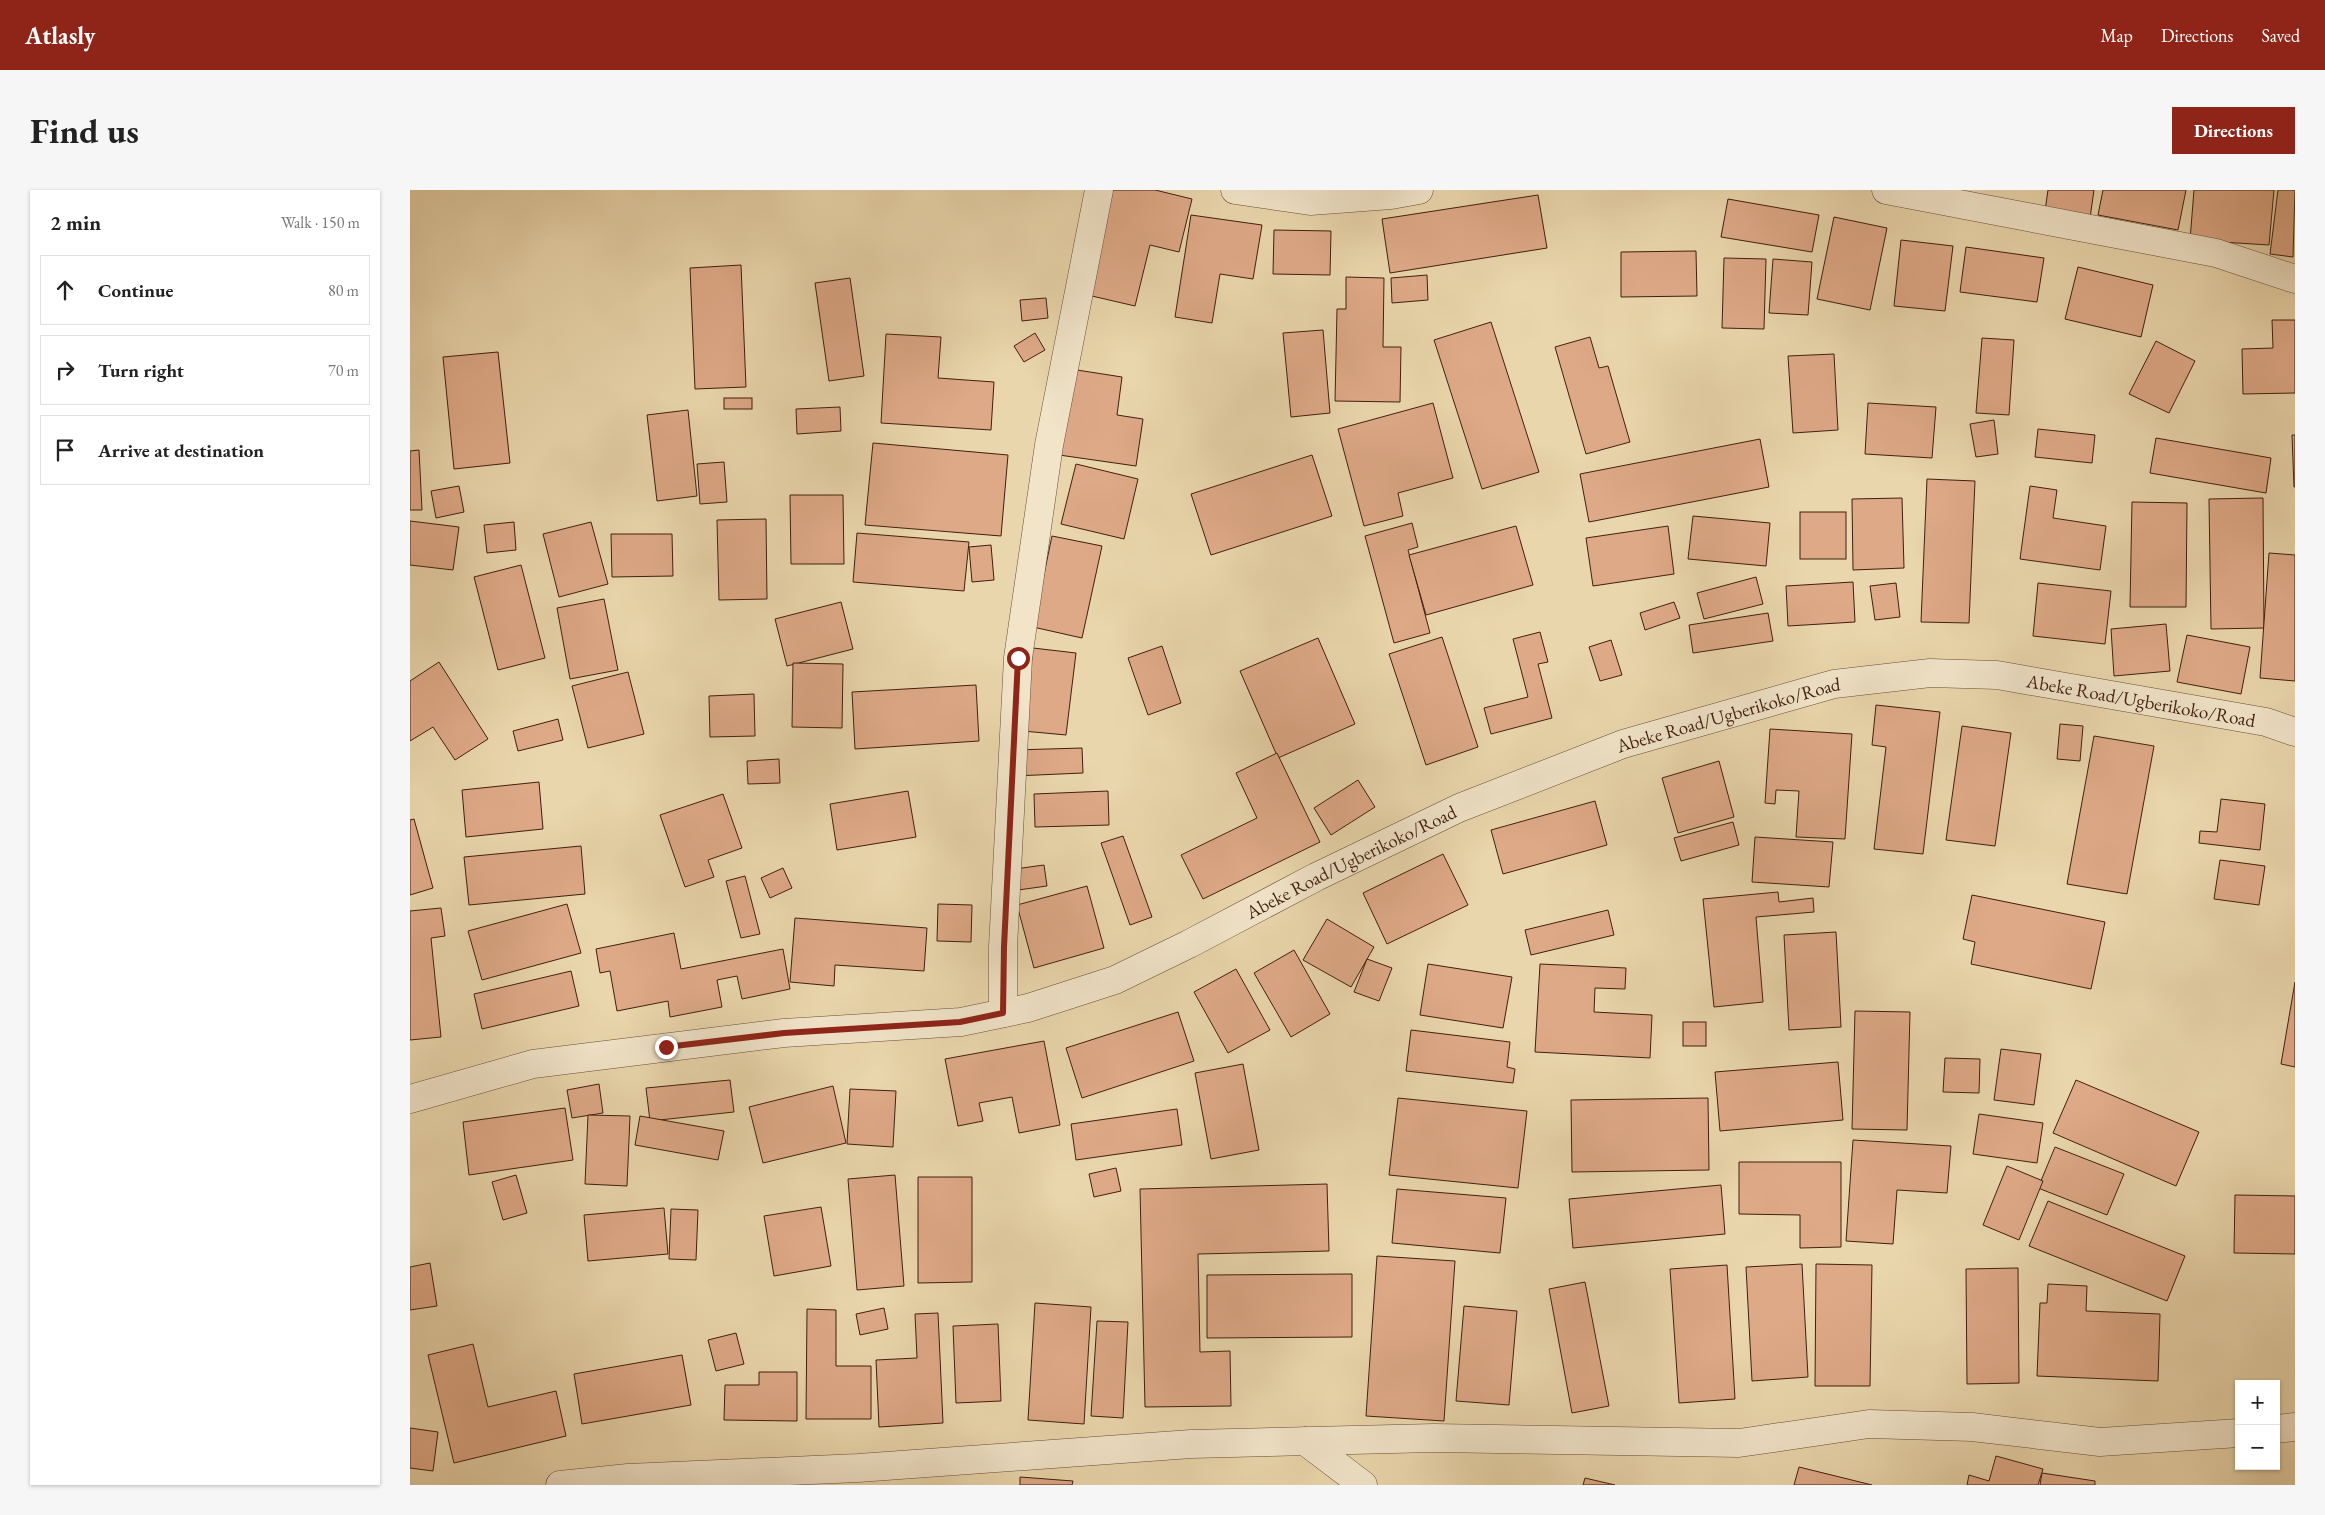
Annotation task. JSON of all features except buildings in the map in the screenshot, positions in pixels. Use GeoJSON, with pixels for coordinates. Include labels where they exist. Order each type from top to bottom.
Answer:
{"type":"FeatureCollection","features":[{"type":"Feature","properties":{"kind":"street"},"geometry":{"type":"LineString","coordinates":[[1003,1013],[1004,928],[1018,658],[1049,445],[1099,190]]}},
{"type":"Feature","properties":{"kind":"street"},"geometry":{"type":"LineString","coordinates":[[1235,190],[1310,201],[1391,195],[1419,190]]}},
{"type":"Feature","properties":{"kind":"street"},"geometry":{"type":"LineString","coordinates":[[1886,190],[2216,253],[2295,279]]}},
{"type":"Feature","properties":{"kind":"street","name":"Abeke Road/Ugberikoko/Road"},"geometry":{"type":"LineString","coordinates":[[410,1099],[533,1064],[784,1033],[960,1022],[1028,1008],[1115,980],[1189,944],[1316,877],[1468,804],[1623,744],[1834,684],[1930,673],[1996,675],[2266,722],[2295,732]]}},
{"type":"Feature","properties":{"kind":"street"},"geometry":{"type":"LineString","coordinates":[[560,1485],[628,1478],[858,1468],[1190,1444],[1434,1438],[1740,1443],[1869,1424],[1972,1427],[2100,1442],[2235,1432]]}},
{"type":"Feature","properties":{"kind":"street"},"geometry":{"type":"LineString","coordinates":[[2280,1429],[2295,1428]]}},
{"type":"Feature","properties":{"kind":"street"},"geometry":{"type":"LineString","coordinates":[[1305,1441],[1363,1485]]}},
{"type":"Feature","properties":{"kind":"route"},"geometry":{"type":"LineString","coordinates":[[666,1047],[784,1033],[960,1022],[1003,1013],[1009,814],[1018,658]]}}]}
